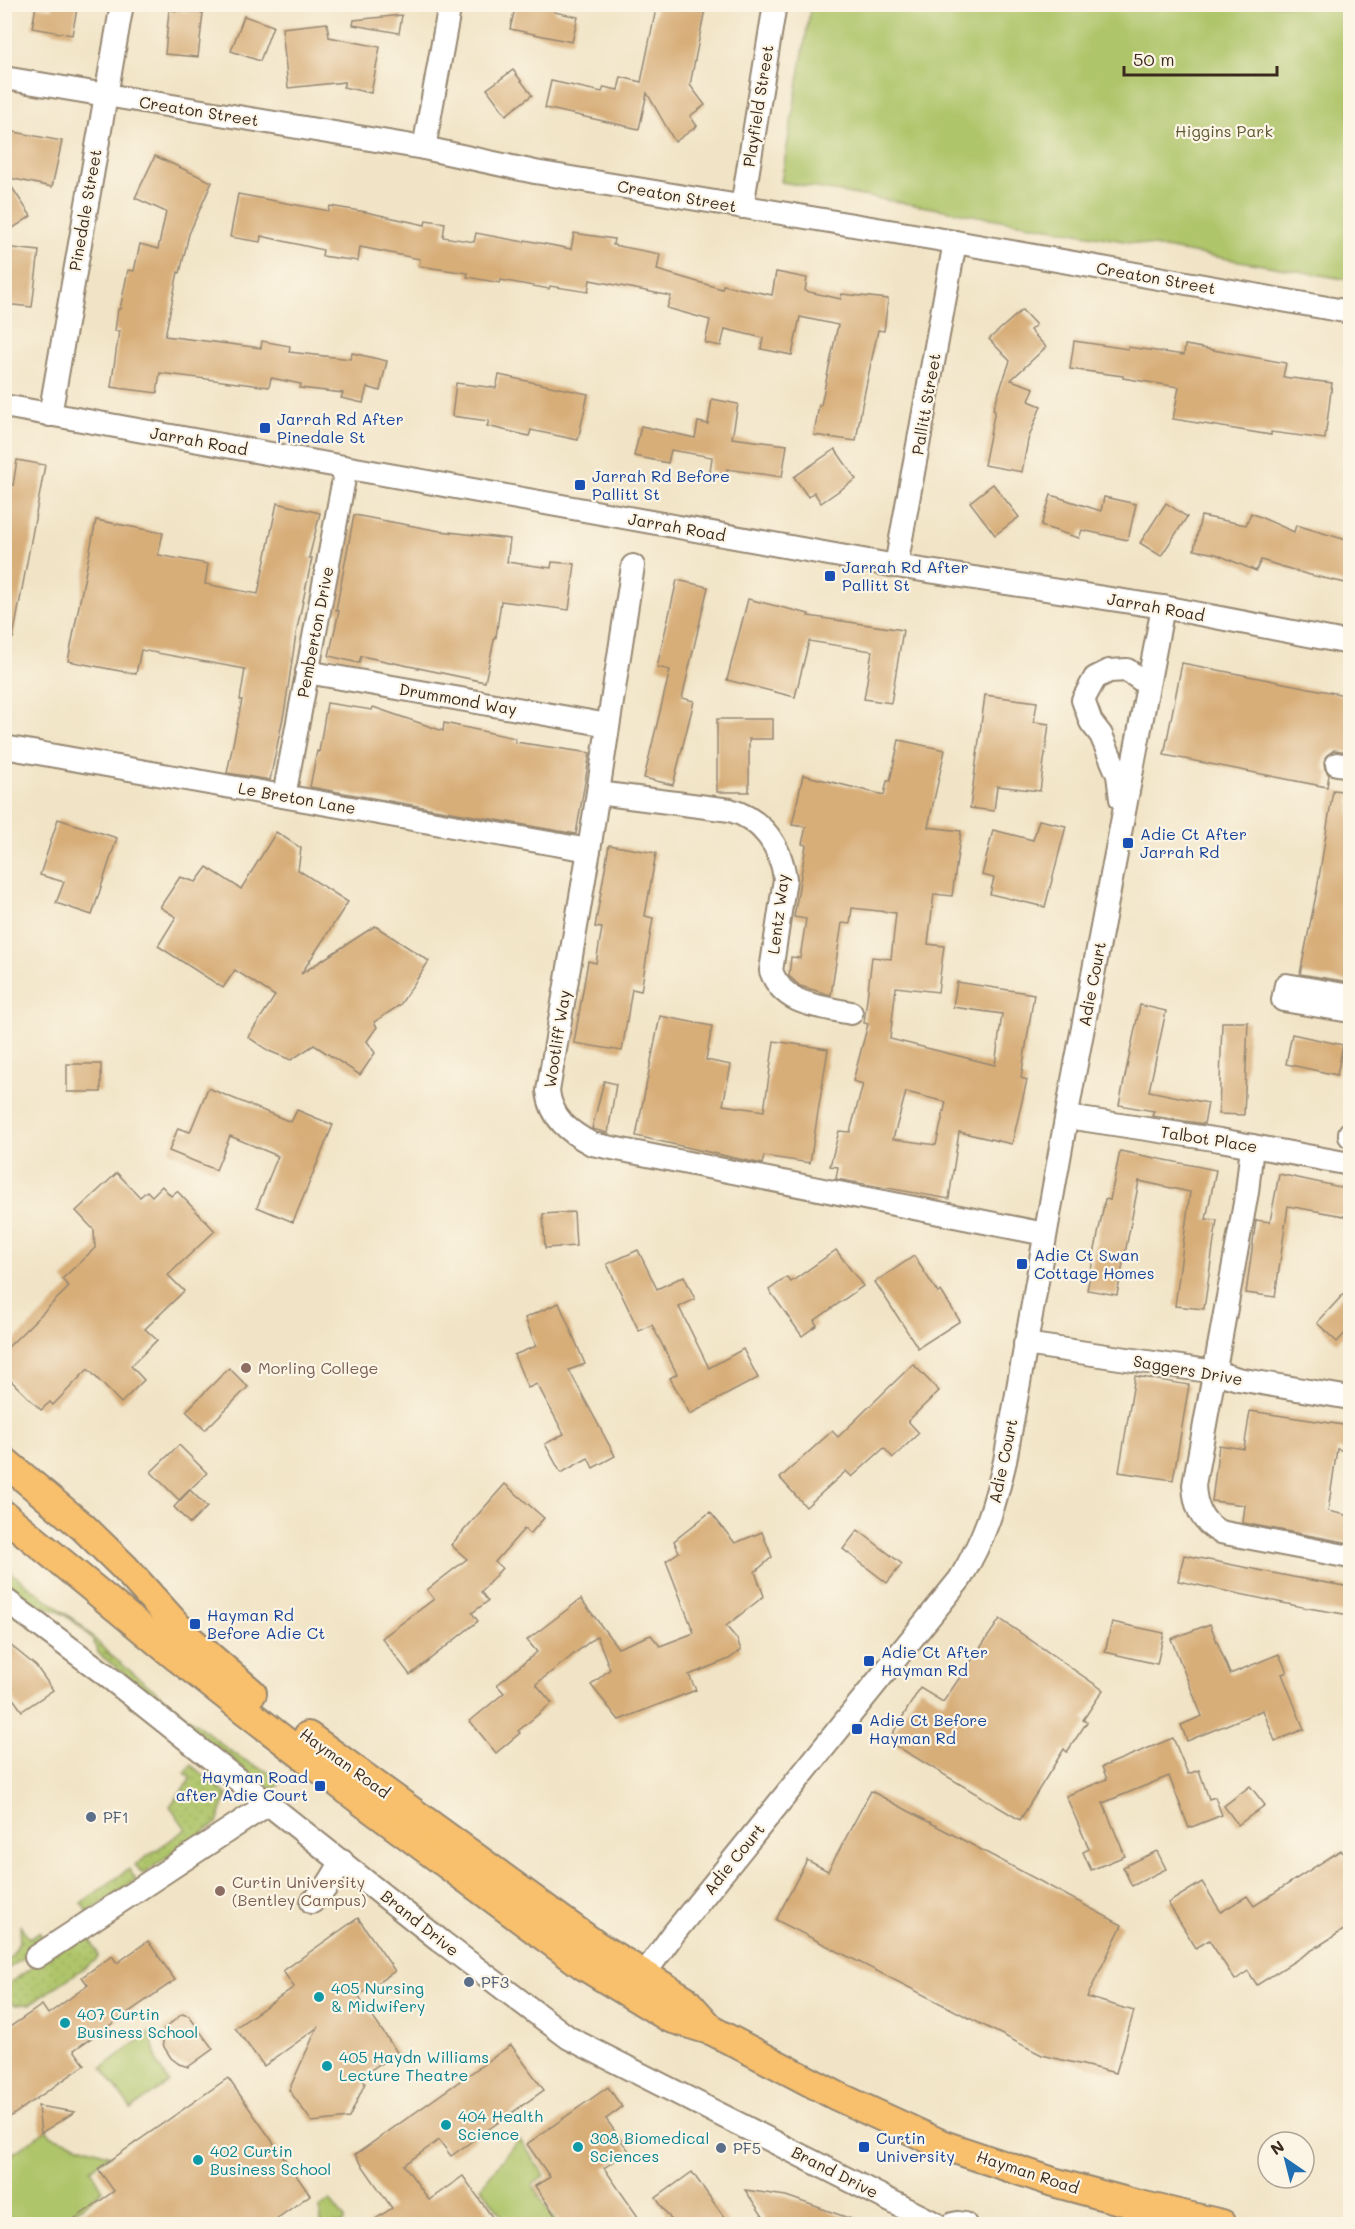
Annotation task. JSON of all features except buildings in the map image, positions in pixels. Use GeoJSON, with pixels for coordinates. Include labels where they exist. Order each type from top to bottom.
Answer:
{"type":"FeatureCollection","features":[{"type":"Feature","properties":{"kind":"main road","name":"Hayman Road"},"geometry":{"type":"LineString","coordinates":[[4,1461],[82,1527],[125,1568],[188,1638],[274,1712],[597,1946],[636,1984]]}},
{"type":"Feature","properties":{"kind":"main road","name":"Hayman Road"},"geometry":{"type":"LineString","coordinates":[[4,1515],[174,1655],[327,1775],[583,1965],[684,1999],[713,2031],[837,2096],[944,2145],[1053,2182],[1222,2224]]}},
{"type":"Feature","properties":{"kind":"street","name":"Pinedale Street"},"geometry":{"type":"LineString","coordinates":[[50,415],[122,4]]}},
{"type":"Feature","properties":{"kind":"street"},"geometry":{"type":"LineString","coordinates":[[424,148],[450,4]]}},
{"type":"Feature","properties":{"kind":"street","name":"Playfield Street"},"geometry":{"type":"LineString","coordinates":[[742,207],[775,4]]}},
{"type":"Feature","properties":{"kind":"street","name":"Creaton Street"},"geometry":{"type":"LineString","coordinates":[[4,78],[424,148],[535,172],[955,242],[1350,312]]}},
{"type":"Feature","properties":{"kind":"street","name":"Pallitt Street"},"geometry":{"type":"LineString","coordinates":[[896,566],[955,242]]}},
{"type":"Feature","properties":{"kind":"street","name":"Jarrah Road"},"geometry":{"type":"LineString","coordinates":[[4,406],[896,566],[1163,607],[1350,643]]}},
{"type":"Feature","properties":{"kind":"street","name":"Pemberton Drive"},"geometry":{"type":"LineString","coordinates":[[284,796],[346,468]]}},
{"type":"Feature","properties":{"kind":"street","name":"Wootliff Way"},"geometry":{"type":"LineString","coordinates":[[633,566],[589,850],[548,1091],[549,1105],[556,1117],[578,1137],[592,1144],[1045,1234]]}},
{"type":"Feature","properties":{"kind":"street","name":"Adie Court"},"geometry":{"type":"LineString","coordinates":[[636,1984],[946,1595],[976,1552],[990,1520],[1000,1482],[1163,607]]}},
{"type":"Feature","properties":{"kind":"street","name":"Adie Court"},"geometry":{"type":"LineString","coordinates":[[1123,816],[1118,775],[1101,735],[1091,722],[1083,700],[1095,678],[1109,671],[1127,670],[1147,684]]}},
{"type":"Feature","properties":{"kind":"street","name":"Drummond Way"},"geometry":{"type":"LineString","coordinates":[[307,672],[608,725]]}},
{"type":"Feature","properties":{"kind":"street","name":"Le Breton Lane"},"geometry":{"type":"LineString","coordinates":[[4,747],[589,850]]}},
{"type":"Feature","properties":{"kind":"street","name":"Lentz Way"},"geometry":{"type":"LineString","coordinates":[[598,793],[730,810],[743,813],[755,821],[776,846],[783,864],[785,879],[771,971],[774,981],[790,998],[851,1013]]}},
{"type":"Feature","properties":{"kind":"street"},"geometry":{"type":"LineString","coordinates":[[1350,996],[1286,985],[1283,1000],[1350,1011]]}},
{"type":"Feature","properties":{"kind":"street","name":"Talbot Place"},"geometry":{"type":"LineString","coordinates":[[1067,1117],[1350,1164]]}},
{"type":"Feature","properties":{"kind":"street"},"geometry":{"type":"LineString","coordinates":[[1252,1146],[1247,1192],[1194,1485],[1195,1499],[1208,1526],[1220,1532],[1350,1557]]}},
{"type":"Feature","properties":{"kind":"street","name":"Saggers Drive"},"geometry":{"type":"LineString","coordinates":[[1025,1344],[1215,1372],[1238,1379],[1350,1398]]}},
{"type":"Feature","properties":{"kind":"street","name":"Brand Drive"},"geometry":{"type":"LineString","coordinates":[[4,1599],[106,1675],[442,1942],[569,2038],[936,2224]]}},
{"type":"Feature","properties":{"kind":"street"},"geometry":{"type":"LineString","coordinates":[[36,1957],[268,1804]]}},
{"type":"Feature","properties":{"kind":"street"},"geometry":{"type":"LineString","coordinates":[[312,1902],[321,1895],[342,1861]]}},
{"type":"Feature","properties":{"kind":"street"},"geometry":{"type":"LineString","coordinates":[[953,2224],[965,2224]]}},
{"type":"Feature","properties":{"kind":"green space","name":"Higgins Park"},"geometry":{"type":"Polygon","coordinates":[[[811,5],[1350,5],[1350,280],[781,182],[811,5]]]}},
{"type":"Feature","properties":{"kind":"green space"},"geometry":{"type":"Polygon","coordinates":[[[5,1568],[81,1625],[108,1653],[230,1751],[275,1775],[280,1784],[275,1788],[268,1788],[98,1653],[93,1641],[72,1620],[55,1610],[35,1606],[5,1584],[5,1568]]]}},
{"type":"Feature","properties":{"kind":"green space"},"geometry":{"type":"Polygon","coordinates":[[[191,1765],[227,1795],[217,1823],[143,1874],[135,1865],[186,1829],[170,1806],[191,1778],[185,1773],[191,1765]]]}},
{"type":"Feature","properties":{"kind":"green space"},"geometry":{"type":"Polygon","coordinates":[[[129,1869],[136,1880],[88,1913],[81,1903],[129,1869]]]}},
{"type":"Feature","properties":{"kind":"green space"},"geometry":{"type":"Polygon","coordinates":[[[20,1925],[29,1938],[39,1932],[46,1942],[5,1971],[5,1964],[19,1942],[20,1925]]]}},
{"type":"Feature","properties":{"kind":"green space"},"geometry":{"type":"Polygon","coordinates":[[[84,1931],[97,1951],[96,1960],[30,2004],[11,2003],[5,1994],[4,1987],[84,1931]]]}},
{"type":"Feature","properties":{"kind":"green space"},"geometry":{"type":"Polygon","coordinates":[[[150,2032],[158,2065],[169,2082],[131,2109],[102,2068],[150,2032]]]}},
{"type":"Feature","properties":{"kind":"green space"},"geometry":{"type":"Polygon","coordinates":[[[47,2130],[52,2136],[110,2155],[91,2169],[103,2190],[59,2224],[5,2224],[5,2159],[47,2130]]]}},
{"type":"Feature","properties":{"kind":"green space"},"geometry":{"type":"Polygon","coordinates":[[[519,2138],[545,2176],[532,2185],[556,2222],[553,2224],[508,2224],[481,2187],[519,2138]]]}},
{"type":"Feature","properties":{"kind":"green space"},"geometry":{"type":"Polygon","coordinates":[[[330,2200],[345,2219],[342,2224],[321,2224],[320,2208],[330,2200]]]}},
{"type":"Feature","properties":{"kind":"place","name":"Jarrah Rd After Pinedale St"},"geometry":{"type":"Point","coordinates":[265,428]}},
{"type":"Feature","properties":{"kind":"place","name":"Jarrah Rd Before Pallitt St"},"geometry":{"type":"Point","coordinates":[580,485]}},
{"type":"Feature","properties":{"kind":"place","name":"Jarrah Rd After Pallitt St"},"geometry":{"type":"Point","coordinates":[830,576]}},
{"type":"Feature","properties":{"kind":"place","name":"Adie Ct After Jarrah Rd"},"geometry":{"type":"Point","coordinates":[1128,843]}},
{"type":"Feature","properties":{"kind":"place","name":"Adie Ct Swan Cottage Homes"},"geometry":{"type":"Point","coordinates":[1022,1264]}},
{"type":"Feature","properties":{"kind":"place","name":"Morling College"},"geometry":{"type":"Point","coordinates":[246,1368]}},
{"type":"Feature","properties":{"kind":"place","name":"Hayman Rd Before Adie Ct"},"geometry":{"type":"Point","coordinates":[195,1624]}},
{"type":"Feature","properties":{"kind":"place","name":"Adie Ct After Hayman Rd"},"geometry":{"type":"Point","coordinates":[869,1661]}},
{"type":"Feature","properties":{"kind":"place","name":"Adie Ct Before Hayman Rd"},"geometry":{"type":"Point","coordinates":[857,1729]}},
{"type":"Feature","properties":{"kind":"place","name":"Hayman Road after Adie Court"},"geometry":{"type":"Point","coordinates":[320,1786]}},
{"type":"Feature","properties":{"kind":"place","name":"PF1"},"geometry":{"type":"Point","coordinates":[91,1817]}},
{"type":"Feature","properties":{"kind":"place","name":"Curtin University (Bentley Campus)"},"geometry":{"type":"Point","coordinates":[220,1891]}},
{"type":"Feature","properties":{"kind":"place","name":"PF3"},"geometry":{"type":"Point","coordinates":[469,1982]}},
{"type":"Feature","properties":{"kind":"place","name":"405 Nursing & Midwifery"},"geometry":{"type":"Point","coordinates":[319,1997]}},
{"type":"Feature","properties":{"kind":"place","name":"407 Curtin Business School"},"geometry":{"type":"Point","coordinates":[65,2023]}},
{"type":"Feature","properties":{"kind":"place","name":"405 Haydn Williams Lecture Theatre"},"geometry":{"type":"Point","coordinates":[327,2066]}},
{"type":"Feature","properties":{"kind":"place","name":"404 Health Science"},"geometry":{"type":"Point","coordinates":[446,2125]}},
{"type":"Feature","properties":{"kind":"place","name":"308 Biomedical Sciences"},"geometry":{"type":"Point","coordinates":[578,2147]}},
{"type":"Feature","properties":{"kind":"place","name":"Curtin University"},"geometry":{"type":"Point","coordinates":[864,2147]}},
{"type":"Feature","properties":{"kind":"place","name":"PF5"},"geometry":{"type":"Point","coordinates":[721,2148]}},
{"type":"Feature","properties":{"kind":"place","name":"402 Curtin Business School"},"geometry":{"type":"Point","coordinates":[198,2160]}}]}
